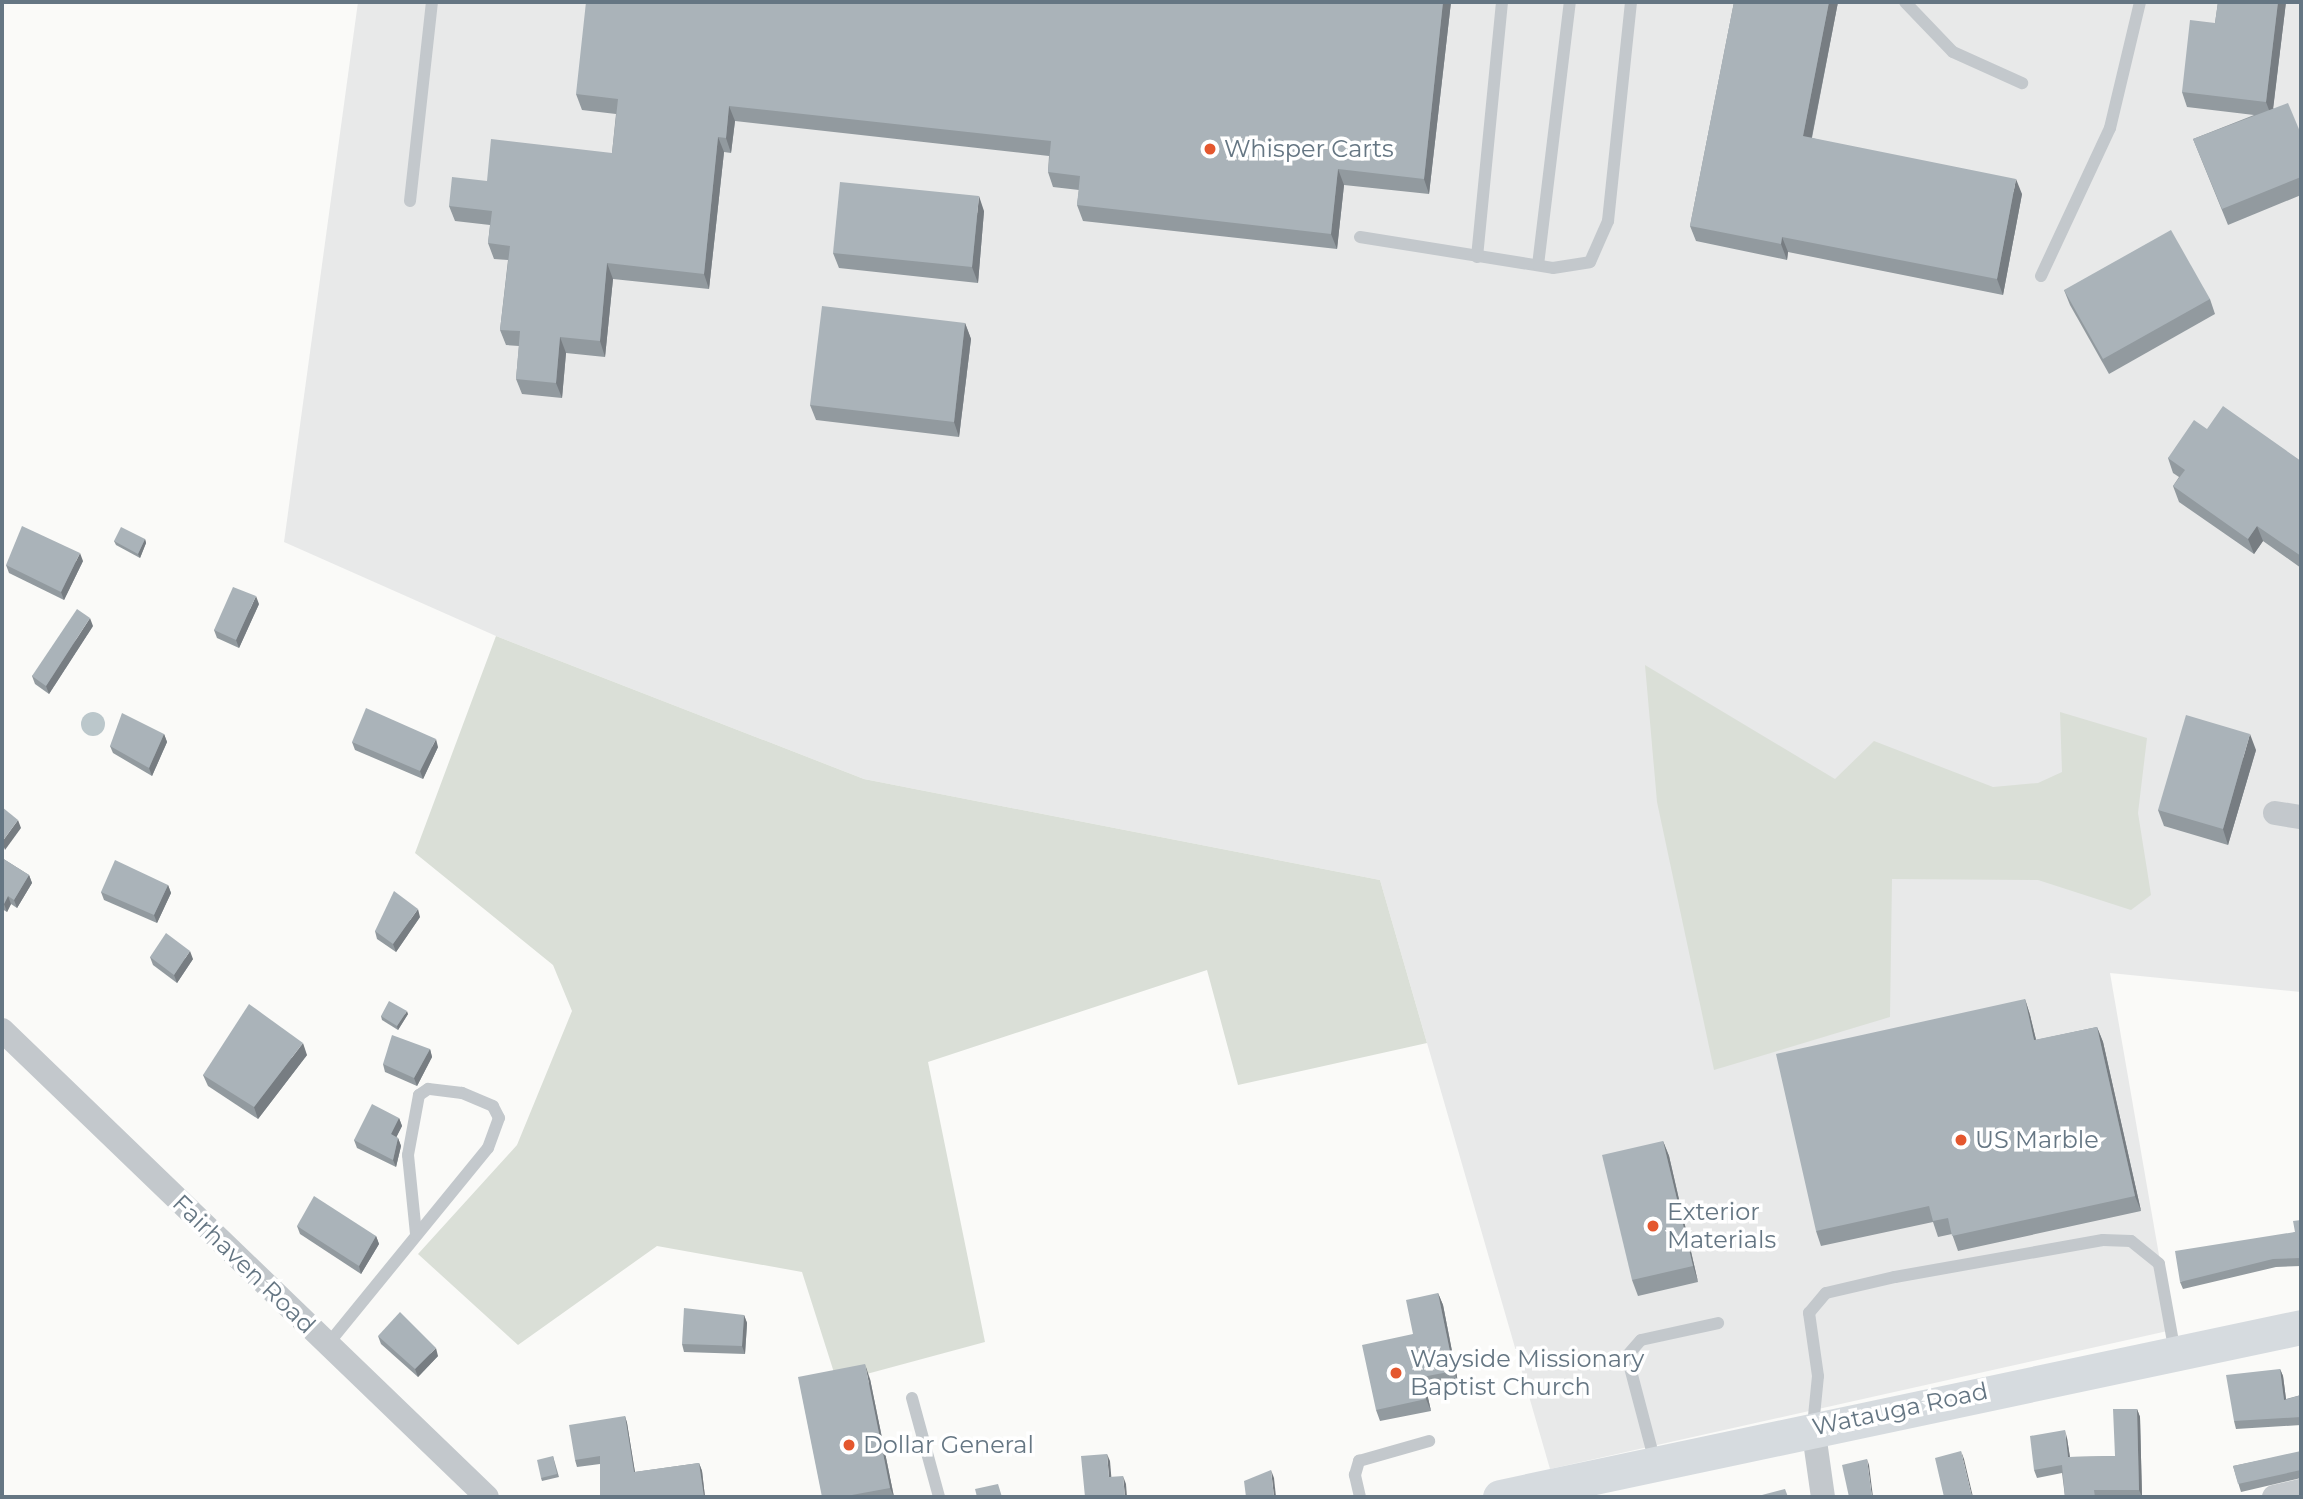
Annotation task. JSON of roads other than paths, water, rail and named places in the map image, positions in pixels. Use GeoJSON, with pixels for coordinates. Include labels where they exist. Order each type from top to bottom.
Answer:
{"type":"FeatureCollection","features":[{"type":"Feature","properties":{"kind":"main road","name":"Watauga Road"},"geometry":{"type":"LineString","coordinates":[[1500,1497],[1813,1427],[2301,1327]]}},
{"type":"Feature","properties":{"kind":"street"},"geometry":{"type":"LineString","coordinates":[[2274,813],[2301,817]]}},
{"type":"Feature","properties":{"kind":"street","name":"Fairhaven Road"},"geometry":{"type":"LineString","coordinates":[[2,1030],[487,1497]]}},
{"type":"Feature","properties":{"kind":"street"},"geometry":{"type":"LineString","coordinates":[[1813,1427],[1823,1497]]}},
{"type":"Feature","properties":{"kind":"street"},"geometry":{"type":"LineString","coordinates":[[2274,1497],[2301,1491]]}},
{"type":"Feature","properties":{"kind":"lane"},"geometry":{"type":"LineString","coordinates":[[410,201],[432,2]]}},
{"type":"Feature","properties":{"kind":"lane"},"geometry":{"type":"LineString","coordinates":[[1476,257],[1502,2]]}},
{"type":"Feature","properties":{"kind":"lane"},"geometry":{"type":"LineString","coordinates":[[1538,265],[1570,2]]}},
{"type":"Feature","properties":{"kind":"lane"},"geometry":{"type":"LineString","coordinates":[[1360,237],[1538,265],[1590,262],[1602,246],[1631,2]]}},
{"type":"Feature","properties":{"kind":"lane"},"geometry":{"type":"LineString","coordinates":[[1905,2],[1953,52],[2022,83]]}},
{"type":"Feature","properties":{"kind":"lane"},"geometry":{"type":"LineString","coordinates":[[2041,276],[2110,128],[2140,2]]}},
{"type":"Feature","properties":{"kind":"lane"},"geometry":{"type":"LineString","coordinates":[[328,1344],[415,1234],[488,1148],[499,1118],[493,1106],[462,1093],[428,1089],[419,1095],[408,1154],[415,1234]]}},
{"type":"Feature","properties":{"kind":"lane"},"geometry":{"type":"LineString","coordinates":[[1813,1427],[1818,1376],[1809,1313],[1826,1293],[1895,1277],[2103,1240],[2131,1241],[2159,1264],[2175,1353]]}},
{"type":"Feature","properties":{"kind":"lane"},"geometry":{"type":"LineString","coordinates":[[1655,1462],[1627,1356],[1641,1340],[1718,1323]]}},
{"type":"Feature","properties":{"kind":"lane"},"geometry":{"type":"LineString","coordinates":[[912,1398],[939,1497]]}},
{"type":"Feature","properties":{"kind":"lane"},"geometry":{"type":"LineString","coordinates":[[1360,1497],[1354,1475],[1359,1461],[1429,1441]]}},
{"type":"Feature","properties":{"kind":"place","name":"Whisper Carts"},"geometry":{"type":"Point","coordinates":[1210,149]}},
{"type":"Feature","properties":{"kind":"place","name":"US Marble"},"geometry":{"type":"Point","coordinates":[1961,1140]}},
{"type":"Feature","properties":{"kind":"place","name":"Exterior Materials"},"geometry":{"type":"Point","coordinates":[1653,1226]}},
{"type":"Feature","properties":{"kind":"place","name":"Wayside Missionary Baptist Church"},"geometry":{"type":"Point","coordinates":[1396,1373]}},
{"type":"Feature","properties":{"kind":"place","name":"Dollar General"},"geometry":{"type":"Point","coordinates":[849,1445]}}]}
